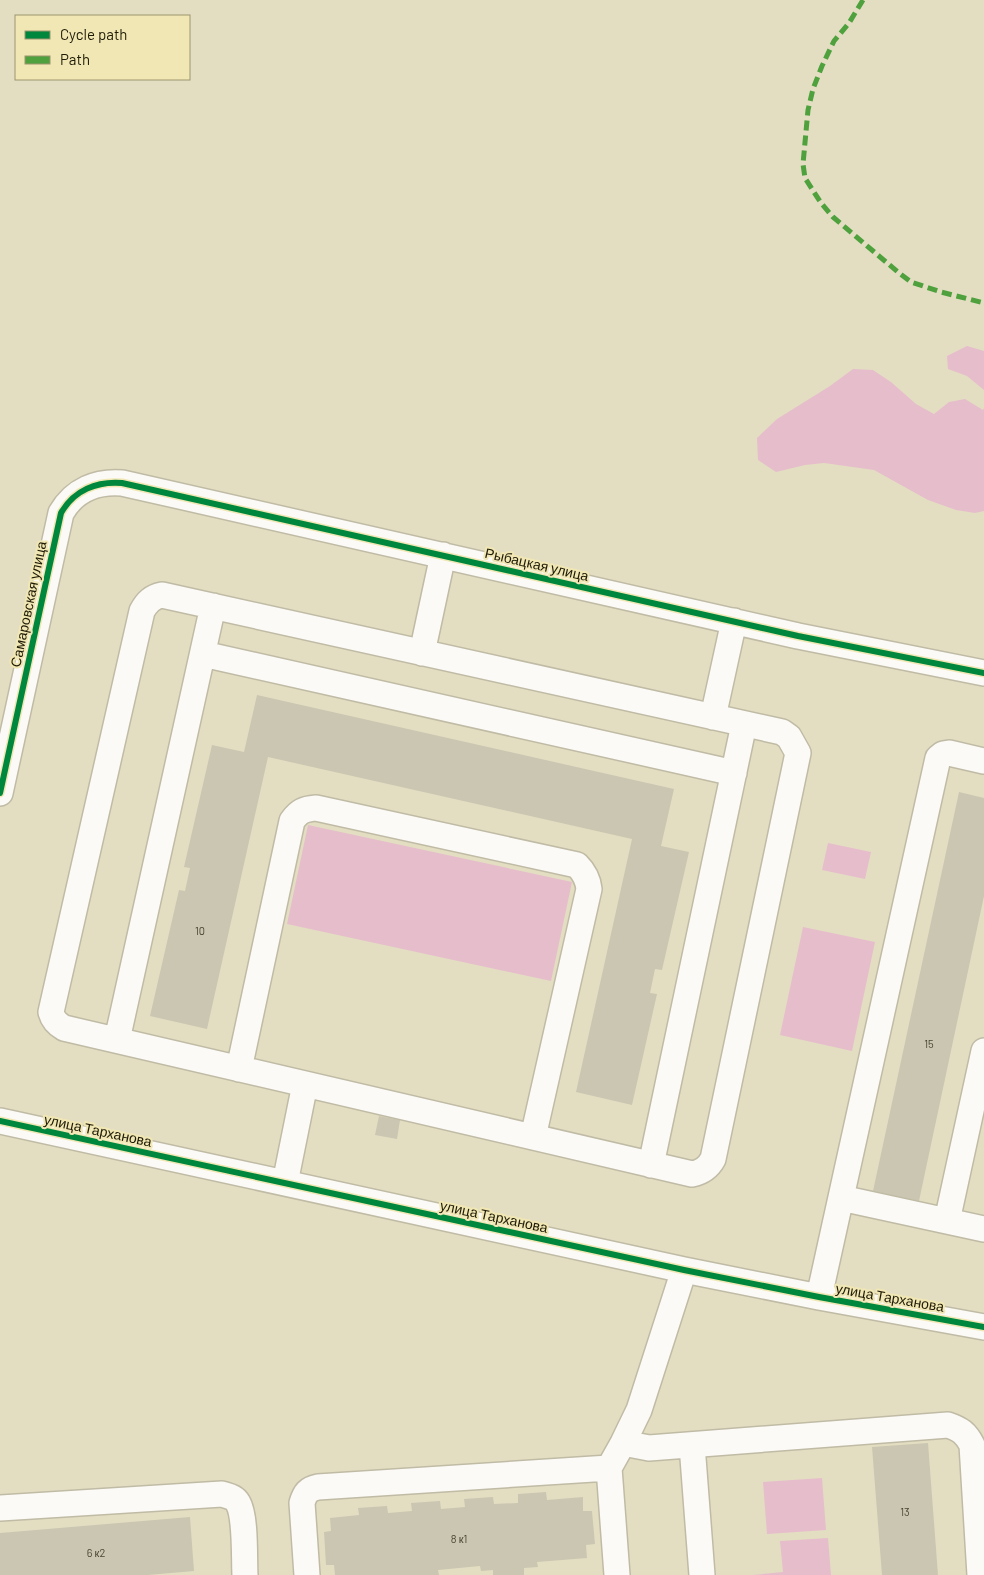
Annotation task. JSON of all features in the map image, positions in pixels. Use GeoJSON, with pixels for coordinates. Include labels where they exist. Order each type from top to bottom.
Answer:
{"type":"FeatureCollection","features":[{"type":"Feature","properties":{"kind":"street","name":"Рыбацкая улица"},"geometry":{"type":"LineString","coordinates":[[85,490],[104,483],[122,483],[734,622],[984,673]]}},
{"type":"Feature","properties":{"kind":"street","name":"Самаровская улица"},"geometry":{"type":"LineString","coordinates":[[0,793],[60,519],[66,505],[76,495],[85,490]]}},
{"type":"Feature","properties":{"kind":"street"},"geometry":{"type":"LineString","coordinates":[[422,653],[443,555]]}},
{"type":"Feature","properties":{"kind":"street"},"geometry":{"type":"LineString","coordinates":[[162,595],[422,653],[782,732],[789,737],[798,753],[713,1158],[708,1166],[700,1172],[692,1174],[651,1165],[64,1028],[57,1024],[53,1018],[51,1012],[142,611],[147,602],[154,596],[162,595]]}},
{"type":"Feature","properties":{"kind":"street"},"geometry":{"type":"LineString","coordinates":[[117,1040],[213,606]]}},
{"type":"Feature","properties":{"kind":"street"},"geometry":{"type":"LineString","coordinates":[[713,717],[734,622]]}},
{"type":"Feature","properties":{"kind":"street"},"geometry":{"type":"LineString","coordinates":[[203,654],[734,773]]}},
{"type":"Feature","properties":{"kind":"street"},"geometry":{"type":"LineString","coordinates":[[651,1165],[744,724]]}},
{"type":"Feature","properties":{"kind":"street"},"geometry":{"type":"LineString","coordinates":[[819,1297],[938,758],[948,753],[984,761]]}},
{"type":"Feature","properties":{"kind":"street"},"geometry":{"type":"LineString","coordinates":[[239,1069],[292,821],[297,813],[305,809],[316,808],[577,865],[588,880],[589,890],[533,1137]]}},
{"type":"Feature","properties":{"kind":"street"},"geometry":{"type":"LineString","coordinates":[[947,1221],[984,1051]]}},
{"type":"Feature","properties":{"kind":"street"},"geometry":{"type":"LineString","coordinates":[[285,1183],[305,1084]]}},
{"type":"Feature","properties":{"kind":"street","name":"улица Тарханова"},"geometry":{"type":"LineString","coordinates":[[0,1122],[684,1270],[984,1327]]}},
{"type":"Feature","properties":{"kind":"street"},"geometry":{"type":"LineString","coordinates":[[841,1198],[984,1230]]}},
{"type":"Feature","properties":{"kind":"street"},"geometry":{"type":"LineString","coordinates":[[617,1575],[609,1468],[639,1410],[684,1270]]}},
{"type":"Feature","properties":{"kind":"street"},"geometry":{"type":"LineString","coordinates":[[623,1443],[649,1448],[948,1425],[959,1429],[967,1436],[972,1445],[980,1575]]}},
{"type":"Feature","properties":{"kind":"street"},"geometry":{"type":"LineString","coordinates":[[692,1445],[702,1575]]}},
{"type":"Feature","properties":{"kind":"street"},"geometry":{"type":"LineString","coordinates":[[307,1575],[302,1503],[304,1495],[310,1489],[318,1486],[609,1468]]}},
{"type":"Feature","properties":{"kind":"street"},"geometry":{"type":"LineString","coordinates":[[0,1508],[222,1494],[230,1496],[238,1502],[241,1512],[245,1575]]}},
{"type":"Feature","properties":{"kind":"shaded area"},"geometry":{"type":"Polygon","coordinates":[[[967,346],[984,351],[984,390],[967,376],[948,369],[947,356],[967,346]]]}},
{"type":"Feature","properties":{"kind":"shaded area"},"geometry":{"type":"Polygon","coordinates":[[[853,369],[873,370],[891,382],[916,404],[934,414],[949,402],[965,399],[983,410],[984,408],[984,511],[975,513],[956,510],[928,500],[874,470],[824,463],[805,465],[776,472],[758,460],[757,438],[777,419],[830,386],[853,369]]]}},
{"type":"Feature","properties":{"kind":"shaded area"},"geometry":{"type":"Polygon","coordinates":[[[308,825],[572,882],[551,981],[287,924],[308,825]]]}},
{"type":"Feature","properties":{"kind":"shaded area"},"geometry":{"type":"Polygon","coordinates":[[[828,843],[871,852],[865,879],[822,870],[828,843]]]}},
{"type":"Feature","properties":{"kind":"shaded area"},"geometry":{"type":"Polygon","coordinates":[[[803,927],[875,942],[852,1051],[780,1035],[803,927]]]}},
{"type":"Feature","properties":{"kind":"shaded area"},"geometry":{"type":"Polygon","coordinates":[[[822,1478],[826,1530],[767,1534],[763,1482],[822,1478]]]}},
{"type":"Feature","properties":{"kind":"shaded area"},"geometry":{"type":"Polygon","coordinates":[[[828,1538],[831,1575],[753,1575],[783,1572],[780,1541],[828,1538]]]}},
{"type":"Feature","properties":{"kind":"building"},"geometry":{"type":"Polygon","coordinates":[[[257,695],[674,789],[661,846],[689,852],[662,970],[655,969],[650,993],[657,994],[632,1105],[576,1092],[632,839],[268,757],[207,1029],[150,1016],[179,890],[185,891],[190,868],[184,867],[212,745],[244,752],[257,695]]]}},
{"type":"Feature","properties":{"kind":"building"},"geometry":{"type":"Polygon","coordinates":[[[959,792],[984,798],[984,896],[919,1201],[873,1191],[959,792]]]}},
{"type":"Feature","properties":{"kind":"building"},"geometry":{"type":"Polygon","coordinates":[[[379,1116],[400,1120],[397,1139],[375,1135],[379,1116]]]}},
{"type":"Feature","properties":{"kind":"building"},"geometry":{"type":"Polygon","coordinates":[[[928,1443],[938,1575],[882,1575],[872,1447],[928,1443]]]}},
{"type":"Feature","properties":{"kind":"building"},"geometry":{"type":"Polygon","coordinates":[[[546,1492],[547,1500],[583,1497],[583,1511],[592,1511],[595,1544],[586,1545],[587,1558],[537,1562],[538,1567],[524,1568],[524,1575],[493,1575],[493,1570],[481,1571],[480,1566],[438,1570],[439,1575],[335,1575],[334,1565],[326,1565],[324,1532],[331,1531],[330,1518],[359,1515],[358,1508],[387,1506],[388,1513],[412,1511],[411,1503],[440,1501],[441,1509],[465,1507],[464,1499],[493,1497],[494,1504],[518,1503],[518,1494],[546,1492]]]}},
{"type":"Feature","properties":{"kind":"building"},"geometry":{"type":"Polygon","coordinates":[[[190,1517],[194,1571],[148,1575],[0,1575],[0,1533],[190,1517]]]}},
{"type":"Feature","properties":{"kind":"marked path"},"geometry":{"type":"LineString","coordinates":[[863,0],[849,23],[834,41],[813,89],[808,110],[803,164],[805,178],[821,203],[833,217],[911,282],[984,303]]}},
{"type":"Feature","properties":{"kind":"cycle path"},"geometry":{"type":"LineString","coordinates":[[0,793],[61,513],[72,498],[79,493],[104,484],[122,483],[798,636],[984,673]]}},
{"type":"Feature","properties":{"kind":"cycle path"},"geometry":{"type":"LineString","coordinates":[[0,1121],[684,1270],[984,1327]]}}]}
